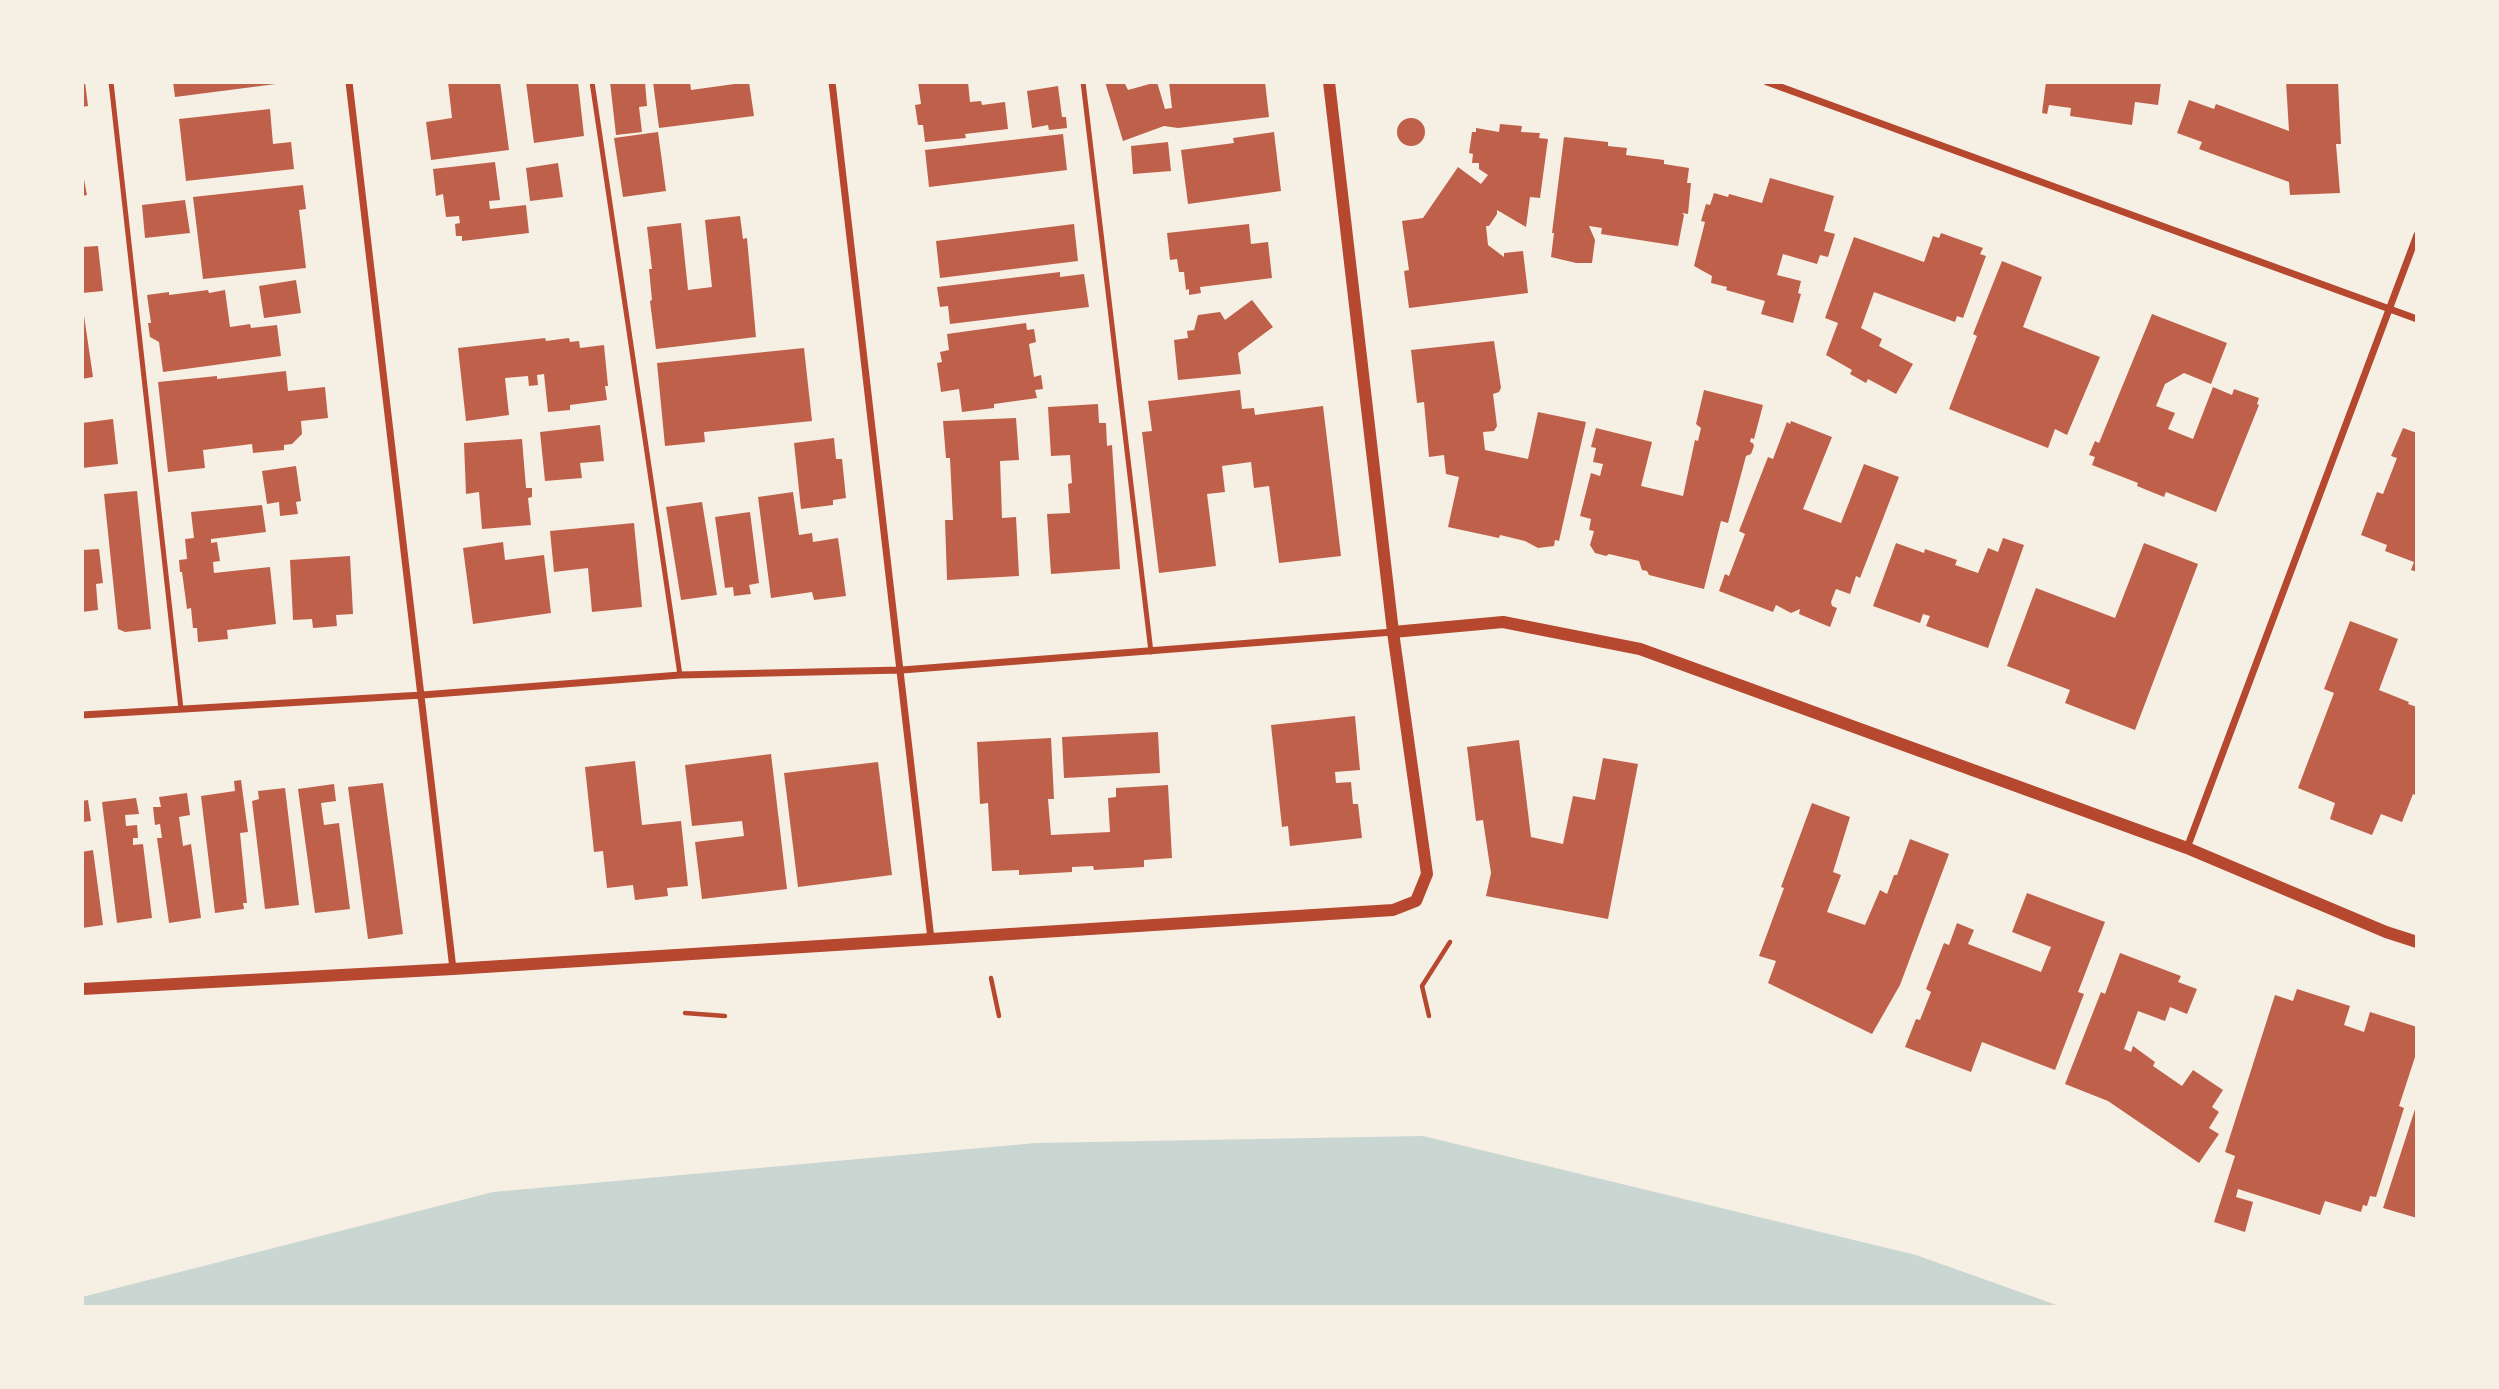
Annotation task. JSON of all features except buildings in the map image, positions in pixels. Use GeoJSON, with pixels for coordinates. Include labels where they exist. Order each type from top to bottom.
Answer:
{"type":"FeatureCollection","features":[{"type":"Feature","properties":{"kind":"street"},"geometry":{"type":"LineString","coordinates":[[349,82],[453,969]]}},
{"type":"Feature","properties":{"kind":"street"},"geometry":{"type":"LineString","coordinates":[[832,82],[931,939]]}},
{"type":"Feature","properties":{"kind":"street"},"geometry":{"type":"LineString","coordinates":[[82,989],[453,969],[1393,910],[1416,901],[1427,874],[1393,632],[1329,82]]}},
{"type":"Feature","properties":{"kind":"street"},"geometry":{"type":"LineString","coordinates":[[1767,82],[2417,319]]}},
{"type":"Feature","properties":{"kind":"street"},"geometry":{"type":"LineString","coordinates":[[2187,848],[2417,235]]}},
{"type":"Feature","properties":{"kind":"street"},"geometry":{"type":"LineString","coordinates":[[82,715],[422,695],[680,675],[902,670],[1503,622],[1640,649],[2187,848],[2386,932],[2417,942]]}},
{"type":"Feature","properties":{"kind":"lane"},"geometry":{"type":"LineString","coordinates":[[111,82],[180,709]]}},
{"type":"Feature","properties":{"kind":"lane"},"geometry":{"type":"LineString","coordinates":[[592,82],[680,675]]}},
{"type":"Feature","properties":{"kind":"lane"},"geometry":{"type":"LineString","coordinates":[[1083,82],[1151,652]]}},
{"type":"Feature","properties":{"kind":"path"},"geometry":{"type":"LineString","coordinates":[[1429,1016],[1422,986],[1450,942]]}},
{"type":"Feature","properties":{"kind":"path"},"geometry":{"type":"LineString","coordinates":[[991,978],[999,1016]]}},
{"type":"Feature","properties":{"kind":"path"},"geometry":{"type":"LineString","coordinates":[[685,1013],[725,1016]]}},
{"type":"Feature","properties":{"kind":"shaded area"},"geometry":{"type":"Polygon","coordinates":[[[1423,1136],[1916,1255],[2062,1307],[82,1307],[82,1297],[493,1192],[1036,1143],[1423,1136]]]}}]}
